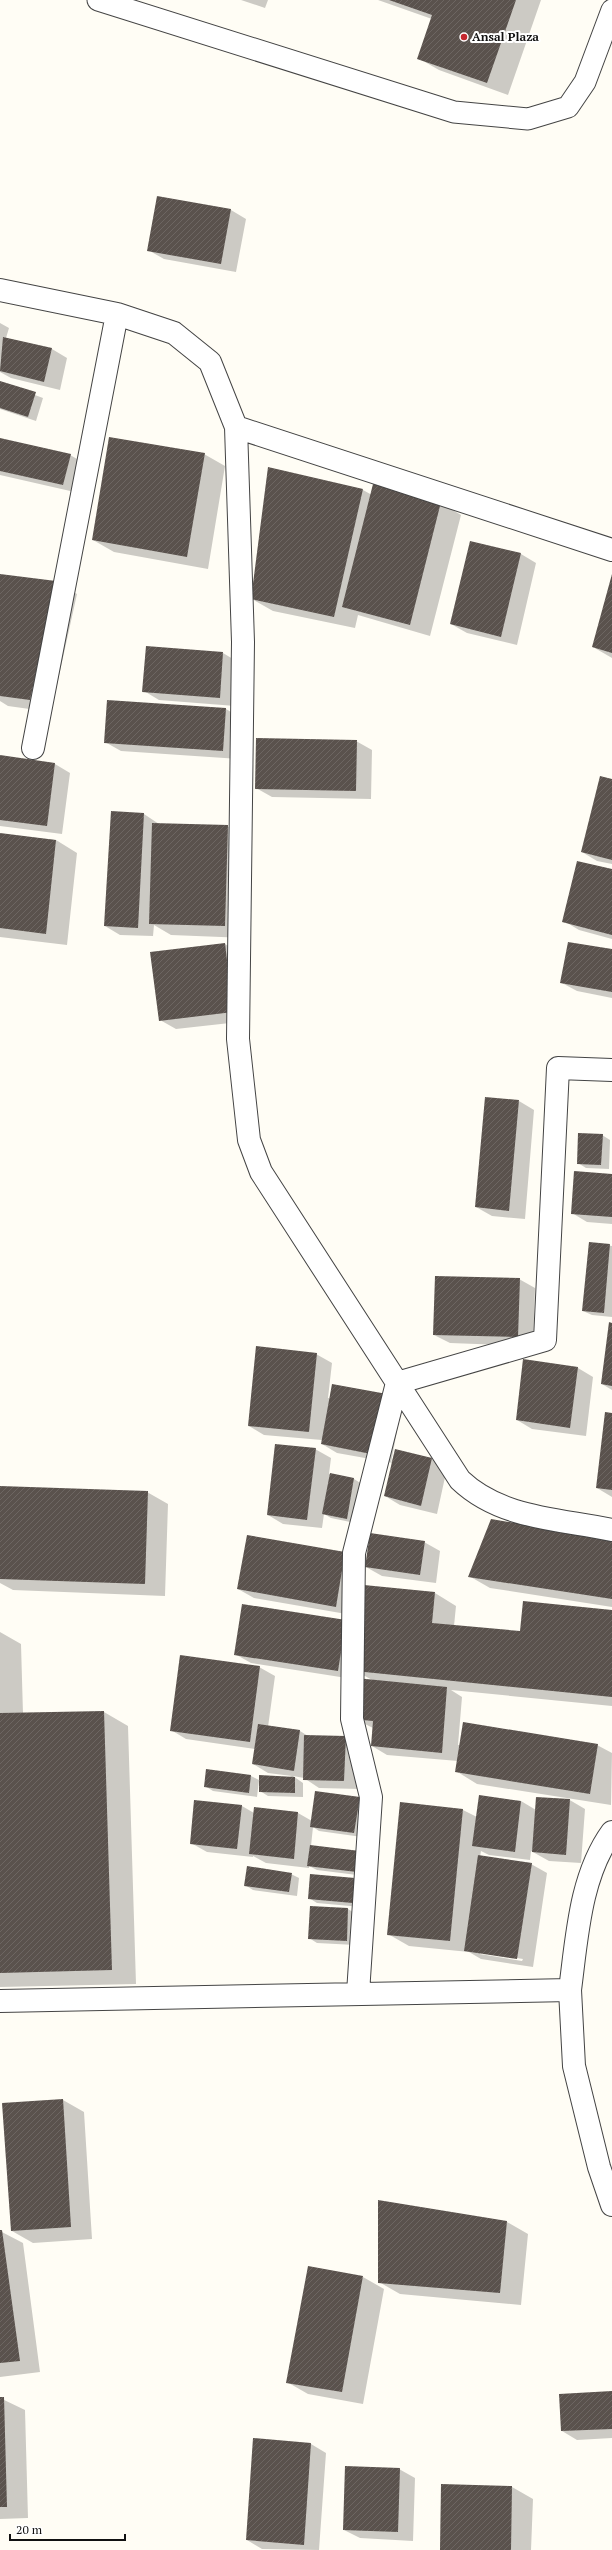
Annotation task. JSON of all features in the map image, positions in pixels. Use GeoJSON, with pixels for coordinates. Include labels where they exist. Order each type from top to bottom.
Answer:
{"type":"FeatureCollection","features":[{"type":"Feature","properties":{"kind":"street"},"geometry":{"type":"LineString","coordinates":[[0,290],[117,314],[174,333],[210,362],[236,427],[243,642],[238,1039],[249,1140],[261,1172],[460,1480],[473,1493],[490,1503],[527,1515],[612,1530]]}},
{"type":"Feature","properties":{"kind":"street"},"geometry":{"type":"LineString","coordinates":[[34,748],[117,314]]}},
{"type":"Feature","properties":{"kind":"street"},"geometry":{"type":"LineString","coordinates":[[236,427],[612,550]]}},
{"type":"Feature","properties":{"kind":"street"},"geometry":{"type":"LineString","coordinates":[[397,1384],[545,1340],[558,1068],[612,1070]]}},
{"type":"Feature","properties":{"kind":"street"},"geometry":{"type":"LineString","coordinates":[[358,1993],[371,1797],[352,1719],[354,1553],[397,1384]]}},
{"type":"Feature","properties":{"kind":"street"},"geometry":{"type":"LineString","coordinates":[[612,1832],[590,1877],[579,1920],[570,1990],[574,2066],[599,2167],[612,2205]]}},
{"type":"Feature","properties":{"kind":"street"},"geometry":{"type":"LineString","coordinates":[[0,2002],[358,1993],[570,1990]]}},
{"type":"Feature","properties":{"kind":"lane"},"geometry":{"type":"LineString","coordinates":[[98,0],[454,112],[528,119],[568,108],[584,82],[612,10]]}},
{"type":"Feature","properties":{"kind":"building","name":"Ansal Plaza"},"geometry":{"type":"Polygon","coordinates":[[[389,0],[516,0],[487,83],[417,59],[432,15],[389,0]]]}},
{"type":"Feature","properties":{"kind":"building"},"geometry":{"type":"Polygon","coordinates":[[[157,196],[231,209],[221,264],[147,251],[157,196]]]}},
{"type":"Feature","properties":{"kind":"building"},"geometry":{"type":"Polygon","coordinates":[[[3,337],[52,348],[44,382],[0,371],[3,337]]]}},
{"type":"Feature","properties":{"kind":"building"},"geometry":{"type":"Polygon","coordinates":[[[0,381],[36,392],[28,417],[0,408],[0,381]]]}},
{"type":"Feature","properties":{"kind":"building"},"geometry":{"type":"Polygon","coordinates":[[[109,437],[205,453],[187,557],[92,540],[109,437]]]}},
{"type":"Feature","properties":{"kind":"building"},"geometry":{"type":"Polygon","coordinates":[[[0,438],[71,454],[63,485],[0,471],[0,438]]]}},
{"type":"Feature","properties":{"kind":"building"},"geometry":{"type":"Polygon","coordinates":[[[268,467],[363,489],[334,617],[251,599],[268,467]]]}},
{"type":"Feature","properties":{"kind":"building"},"geometry":{"type":"Polygon","coordinates":[[[373,484],[441,502],[410,625],[342,607],[373,484]]]}},
{"type":"Feature","properties":{"kind":"building"},"geometry":{"type":"Polygon","coordinates":[[[470,541],[521,553],[501,637],[450,624],[470,541]]]}},
{"type":"Feature","properties":{"kind":"building"},"geometry":{"type":"Polygon","coordinates":[[[0,574],[56,581],[30,700],[0,696],[0,574]]]}},
{"type":"Feature","properties":{"kind":"building"},"geometry":{"type":"Polygon","coordinates":[[[612,574],[612,653],[592,647],[612,574]]]}},
{"type":"Feature","properties":{"kind":"building"},"geometry":{"type":"Polygon","coordinates":[[[146,646],[223,652],[220,698],[142,692],[146,646]]]}},
{"type":"Feature","properties":{"kind":"building"},"geometry":{"type":"Polygon","coordinates":[[[107,700],[226,708],[223,751],[104,743],[107,700]]]}},
{"type":"Feature","properties":{"kind":"building"},"geometry":{"type":"Polygon","coordinates":[[[256,738],[357,740],[356,791],[255,789],[256,738]]]}},
{"type":"Feature","properties":{"kind":"building"},"geometry":{"type":"Polygon","coordinates":[[[0,755],[55,763],[47,826],[0,820],[0,755]]]}},
{"type":"Feature","properties":{"kind":"building"},"geometry":{"type":"Polygon","coordinates":[[[600,776],[612,779],[612,860],[581,852],[600,776]]]}},
{"type":"Feature","properties":{"kind":"building"},"geometry":{"type":"Polygon","coordinates":[[[111,811],[144,813],[138,928],[104,926],[111,811]]]}},
{"type":"Feature","properties":{"kind":"building"},"geometry":{"type":"Polygon","coordinates":[[[152,823],[228,825],[225,926],[149,924],[152,823]]]}},
{"type":"Feature","properties":{"kind":"building"},"geometry":{"type":"Polygon","coordinates":[[[0,833],[56,840],[46,934],[0,928],[0,833]]]}},
{"type":"Feature","properties":{"kind":"building"},"geometry":{"type":"Polygon","coordinates":[[[577,861],[612,869],[612,935],[562,922],[577,861]]]}},
{"type":"Feature","properties":{"kind":"building"},"geometry":{"type":"Polygon","coordinates":[[[568,942],[612,949],[612,992],[560,983],[568,942]]]}},
{"type":"Feature","properties":{"kind":"building"},"geometry":{"type":"Polygon","coordinates":[[[225,943],[233,1012],[159,1021],[150,952],[225,943]]]}},
{"type":"Feature","properties":{"kind":"building"},"geometry":{"type":"Polygon","coordinates":[[[485,1097],[519,1100],[509,1211],[475,1207],[485,1097]]]}},
{"type":"Feature","properties":{"kind":"building"},"geometry":{"type":"Polygon","coordinates":[[[578,1133],[603,1134],[601,1165],[577,1164],[578,1133]]]}},
{"type":"Feature","properties":{"kind":"building"},"geometry":{"type":"Polygon","coordinates":[[[574,1171],[612,1174],[612,1217],[571,1214],[574,1171]]]}},
{"type":"Feature","properties":{"kind":"building"},"geometry":{"type":"Polygon","coordinates":[[[589,1242],[610,1244],[604,1313],[582,1311],[589,1242]]]}},
{"type":"Feature","properties":{"kind":"building"},"geometry":{"type":"Polygon","coordinates":[[[435,1276],[520,1278],[518,1337],[433,1335],[435,1276]]]}},
{"type":"Feature","properties":{"kind":"building"},"geometry":{"type":"Polygon","coordinates":[[[609,1322],[612,1323],[612,1386],[601,1384],[609,1322]]]}},
{"type":"Feature","properties":{"kind":"building"},"geometry":{"type":"Polygon","coordinates":[[[256,1346],[317,1353],[309,1432],[248,1426],[256,1346]]]}},
{"type":"Feature","properties":{"kind":"building"},"geometry":{"type":"Polygon","coordinates":[[[523,1359],[578,1367],[570,1428],[516,1420],[523,1359]]]}},
{"type":"Feature","properties":{"kind":"building"},"geometry":{"type":"Polygon","coordinates":[[[332,1384],[387,1394],[376,1455],[321,1444],[332,1384]]]}},
{"type":"Feature","properties":{"kind":"building"},"geometry":{"type":"Polygon","coordinates":[[[605,1412],[612,1413],[612,1490],[596,1488],[605,1412]]]}},
{"type":"Feature","properties":{"kind":"building"},"geometry":{"type":"Polygon","coordinates":[[[275,1444],[316,1448],[307,1520],[267,1515],[275,1444]]]}},
{"type":"Feature","properties":{"kind":"building"},"geometry":{"type":"Polygon","coordinates":[[[395,1449],[432,1458],[421,1506],[384,1496],[395,1449]]]}},
{"type":"Feature","properties":{"kind":"building"},"geometry":{"type":"Polygon","coordinates":[[[330,1473],[354,1478],[347,1519],[322,1514],[330,1473]]]}},
{"type":"Feature","properties":{"kind":"building"},"geometry":{"type":"Polygon","coordinates":[[[0,1486],[148,1491],[145,1584],[0,1579],[0,1486]]]}},
{"type":"Feature","properties":{"kind":"building"},"geometry":{"type":"Polygon","coordinates":[[[491,1519],[612,1539],[612,1599],[468,1577],[491,1519]]]}},
{"type":"Feature","properties":{"kind":"building"},"geometry":{"type":"Polygon","coordinates":[[[370,1533],[425,1541],[420,1575],[365,1567],[370,1533]]]}},
{"type":"Feature","properties":{"kind":"building"},"geometry":{"type":"Polygon","coordinates":[[[247,1535],[345,1552],[336,1607],[237,1589],[247,1535]]]}},
{"type":"Feature","properties":{"kind":"building"},"geometry":{"type":"Polygon","coordinates":[[[364,1585],[435,1592],[432,1623],[520,1631],[523,1601],[612,1610],[612,1697],[355,1671],[364,1585]]]}},
{"type":"Feature","properties":{"kind":"building"},"geometry":{"type":"Polygon","coordinates":[[[242,1604],[346,1620],[338,1671],[234,1655],[242,1604]]]}},
{"type":"Feature","properties":{"kind":"building"},"geometry":{"type":"Polygon","coordinates":[[[180,1655],[260,1666],[250,1742],[170,1731],[180,1655]]]}},
{"type":"Feature","properties":{"kind":"building"},"geometry":{"type":"Polygon","coordinates":[[[356,1678],[447,1687],[442,1753],[371,1746],[373,1721],[352,1719],[356,1678]]]}},
{"type":"Feature","properties":{"kind":"building"},"geometry":{"type":"Polygon","coordinates":[[[104,1711],[112,1970],[0,1973],[0,1713],[104,1711]]]}},
{"type":"Feature","properties":{"kind":"building"},"geometry":{"type":"Polygon","coordinates":[[[463,1722],[598,1744],[590,1794],[455,1772],[463,1722]]]}},
{"type":"Feature","properties":{"kind":"building"},"geometry":{"type":"Polygon","coordinates":[[[258,1724],[300,1730],[294,1771],[252,1764],[258,1724]]]}},
{"type":"Feature","properties":{"kind":"building"},"geometry":{"type":"Polygon","coordinates":[[[304,1735],[346,1736],[344,1781],[303,1780],[304,1735]]]}},
{"type":"Feature","properties":{"kind":"building"},"geometry":{"type":"Polygon","coordinates":[[[206,1769],[251,1775],[249,1793],[204,1787],[206,1769]]]}},
{"type":"Feature","properties":{"kind":"building"},"geometry":{"type":"Polygon","coordinates":[[[259,1775],[295,1777],[295,1793],[259,1792],[259,1775]]]}},
{"type":"Feature","properties":{"kind":"building"},"geometry":{"type":"Polygon","coordinates":[[[315,1791],[360,1797],[354,1833],[310,1827],[315,1791]]]}},
{"type":"Feature","properties":{"kind":"building"},"geometry":{"type":"Polygon","coordinates":[[[479,1795],[521,1801],[515,1852],[472,1846],[479,1795]]]}},
{"type":"Feature","properties":{"kind":"building"},"geometry":{"type":"Polygon","coordinates":[[[536,1797],[570,1799],[566,1855],[532,1852],[536,1797]]]}},
{"type":"Feature","properties":{"kind":"building"},"geometry":{"type":"Polygon","coordinates":[[[194,1800],[242,1805],[237,1849],[190,1844],[194,1800]]]}},
{"type":"Feature","properties":{"kind":"building"},"geometry":{"type":"Polygon","coordinates":[[[400,1802],[463,1809],[450,1941],[387,1935],[400,1802]]]}},
{"type":"Feature","properties":{"kind":"building"},"geometry":{"type":"Polygon","coordinates":[[[254,1807],[298,1812],[294,1859],[249,1854],[254,1807]]]}},
{"type":"Feature","properties":{"kind":"building"},"geometry":{"type":"Polygon","coordinates":[[[310,1845],[360,1851],[357,1872],[307,1866],[310,1845]]]}},
{"type":"Feature","properties":{"kind":"building"},"geometry":{"type":"Polygon","coordinates":[[[478,1855],[532,1863],[517,1959],[464,1951],[478,1855]]]}},
{"type":"Feature","properties":{"kind":"building"},"geometry":{"type":"Polygon","coordinates":[[[247,1866],[292,1873],[289,1892],[244,1886],[247,1866]]]}},
{"type":"Feature","properties":{"kind":"building"},"geometry":{"type":"Polygon","coordinates":[[[310,1874],[355,1878],[353,1903],[308,1899],[310,1874]]]}},
{"type":"Feature","properties":{"kind":"building"},"geometry":{"type":"Polygon","coordinates":[[[310,1906],[348,1908],[347,1941],[308,1939],[310,1906]]]}},
{"type":"Feature","properties":{"kind":"building"},"geometry":{"type":"Polygon","coordinates":[[[63,2099],[71,2227],[11,2231],[2,2103],[63,2099]]]}},
{"type":"Feature","properties":{"kind":"building"},"geometry":{"type":"Polygon","coordinates":[[[378,2200],[507,2221],[500,2293],[378,2283],[378,2200]]]}},
{"type":"Feature","properties":{"kind":"building"},"geometry":{"type":"Polygon","coordinates":[[[0,2230],[2,2230],[20,2361],[0,2363],[0,2230]]]}},
{"type":"Feature","properties":{"kind":"building"},"geometry":{"type":"Polygon","coordinates":[[[308,2266],[363,2276],[342,2392],[286,2383],[308,2266]]]}},
{"type":"Feature","properties":{"kind":"building"},"geometry":{"type":"Polygon","coordinates":[[[612,2391],[612,2429],[561,2431],[559,2394],[612,2391]]]}},
{"type":"Feature","properties":{"kind":"building"},"geometry":{"type":"Polygon","coordinates":[[[0,2397],[4,2397],[7,2507],[0,2507],[0,2397]]]}},
{"type":"Feature","properties":{"kind":"building"},"geometry":{"type":"Polygon","coordinates":[[[253,2438],[311,2443],[304,2545],[246,2540],[253,2438]]]}},
{"type":"Feature","properties":{"kind":"building"},"geometry":{"type":"Polygon","coordinates":[[[345,2466],[400,2468],[398,2532],[343,2530],[345,2466]]]}},
{"type":"Feature","properties":{"kind":"building"},"geometry":{"type":"Polygon","coordinates":[[[441,2484],[512,2486],[511,2550],[440,2550],[441,2484]]]}},
{"type":"Feature","properties":{"kind":"place","name":"Ansal Plaza"},"geometry":{"type":"Point","coordinates":[464,37]}}]}
